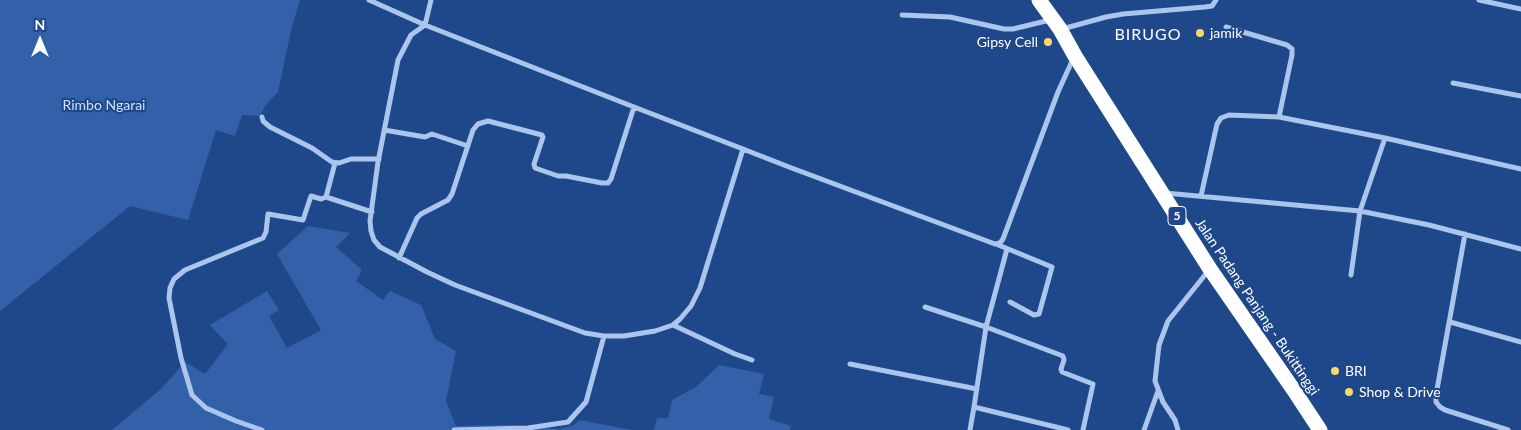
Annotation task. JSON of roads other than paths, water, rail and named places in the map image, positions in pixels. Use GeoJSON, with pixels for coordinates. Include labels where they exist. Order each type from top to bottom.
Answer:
{"type":"FeatureCollection","features":[{"type":"Feature","properties":{"kind":"highway","name":"Jalan Padang Panjang - Bukittinggi"},"geometry":{"type":"LineString","coordinates":[[1039,0],[1210,268],[1294,389],[1320,430]]}},
{"type":"Feature","properties":{"kind":"street"},"geometry":{"type":"LineString","coordinates":[[370,0],[425,25],[634,108],[1052,267],[1040,314],[1034,315],[1010,302]]}},
{"type":"Feature","properties":{"kind":"street"},"geometry":{"type":"LineString","coordinates":[[431,0],[425,25],[411,35],[398,60],[379,159],[371,231],[374,240],[380,247],[455,285],[585,333],[604,336],[624,336],[655,331],[673,325],[691,306],[700,288],[742,149]]}},
{"type":"Feature","properties":{"kind":"street"},"geometry":{"type":"LineString","coordinates":[[902,15],[950,17],[1004,29],[1013,29],[1123,14],[1212,6],[1216,0]]}},
{"type":"Feature","properties":{"kind":"street"},"geometry":{"type":"LineString","coordinates":[[1479,0],[1499,2],[1521,9]]}},
{"type":"Feature","properties":{"kind":"street"},"geometry":{"type":"LineString","coordinates":[[1226,27],[1287,45],[1292,49],[1279,118]]}},
{"type":"Feature","properties":{"kind":"street"},"geometry":{"type":"LineString","coordinates":[[995,244],[1003,239],[1058,92],[1075,56]]}},
{"type":"Feature","properties":{"kind":"street"},"geometry":{"type":"LineString","coordinates":[[1453,83],[1521,96]]}},
{"type":"Feature","properties":{"kind":"street"},"geometry":{"type":"LineString","coordinates":[[399,258],[417,218],[448,200],[452,194],[473,130],[478,124],[494,122],[542,135],[534,164],[536,170],[558,176],[602,183],[612,179],[634,108]]}},
{"type":"Feature","properties":{"kind":"street"},"geometry":{"type":"LineString","coordinates":[[1201,196],[1216,124],[1221,118],[1229,115],[1279,118],[1385,138],[1521,169]]}},
{"type":"Feature","properties":{"kind":"street"},"geometry":{"type":"LineString","coordinates":[[262,117],[263,121],[270,127],[312,148],[335,163],[351,158],[379,159]]}},
{"type":"Feature","properties":{"kind":"street"},"geometry":{"type":"LineString","coordinates":[[384,130],[425,137],[432,134],[468,146]]}},
{"type":"Feature","properties":{"kind":"street"},"geometry":{"type":"LineString","coordinates":[[1351,275],[1360,211],[1385,138]]}},
{"type":"Feature","properties":{"kind":"street"},"geometry":{"type":"LineString","coordinates":[[326,197],[335,163]]}},
{"type":"Feature","properties":{"kind":"street"},"geometry":{"type":"LineString","coordinates":[[1162,192],[1360,211],[1465,234],[1521,249]]}},
{"type":"Feature","properties":{"kind":"street"},"geometry":{"type":"LineString","coordinates":[[262,430],[206,408],[192,395],[181,358],[169,298],[170,288],[174,279],[185,270],[263,238],[266,232],[268,214],[303,220],[311,196],[321,199],[326,197],[372,212]]}},
{"type":"Feature","properties":{"kind":"street"},"geometry":{"type":"LineString","coordinates":[[1465,234],[1436,402],[1445,410],[1494,428],[1508,430]]}},
{"type":"Feature","properties":{"kind":"street"},"geometry":{"type":"LineString","coordinates":[[970,430],[986,327],[1007,249]]}},
{"type":"Feature","properties":{"kind":"street"},"geometry":{"type":"LineString","coordinates":[[1178,430],[1175,420],[1158,391],[1155,381],[1155,368],[1162,333],[1168,321],[1210,268]]}},
{"type":"Feature","properties":{"kind":"street"},"geometry":{"type":"LineString","coordinates":[[924,307],[986,327],[1064,356],[1062,372],[1093,384],[1083,430]]}},
{"type":"Feature","properties":{"kind":"street"},"geometry":{"type":"LineString","coordinates":[[1450,322],[1521,342]]}},
{"type":"Feature","properties":{"kind":"street"},"geometry":{"type":"LineString","coordinates":[[673,325],[752,360]]}},
{"type":"Feature","properties":{"kind":"street"},"geometry":{"type":"LineString","coordinates":[[454,430],[528,428],[568,422],[586,402],[604,336]]}},
{"type":"Feature","properties":{"kind":"street"},"geometry":{"type":"LineString","coordinates":[[850,364],[977,389]]}},
{"type":"Feature","properties":{"kind":"street"},"geometry":{"type":"LineString","coordinates":[[1144,430],[1158,391]]}},
{"type":"Feature","properties":{"kind":"street"},"geometry":{"type":"LineString","coordinates":[[974,407],[1068,430]]}},
{"type":"Feature","properties":{"kind":"place","name":"jamik"},"geometry":{"type":"Point","coordinates":[1200,33]}},
{"type":"Feature","properties":{"kind":"place","name":"Gipsy Cell"},"geometry":{"type":"Point","coordinates":[1048,42]}},
{"type":"Feature","properties":{"kind":"place","name":"BRI"},"geometry":{"type":"Point","coordinates":[1335,371]}},
{"type":"Feature","properties":{"kind":"place","name":"Shop & Drive"},"geometry":{"type":"Point","coordinates":[1349,392]}},
{"type":"Feature","properties":{"kind":"district","name":"BIRUGO"},"geometry":{"type":"Point","coordinates":[1148,35]}},
{"type":"Feature","properties":{"kind":"park label","name":"Rimbo Ngarai"},"geometry":{"type":"Point","coordinates":[104,105]}}]}
